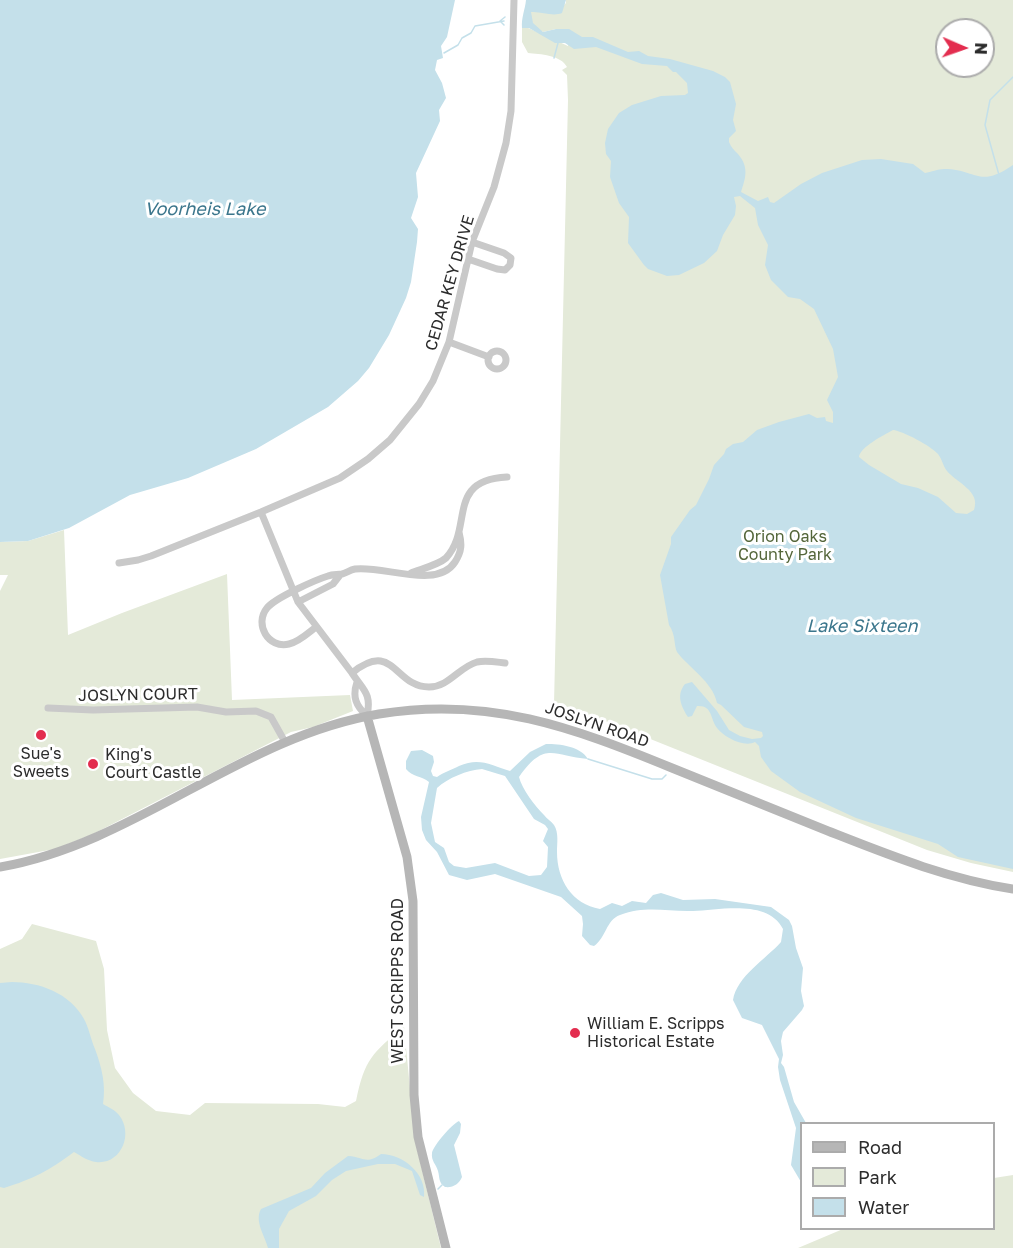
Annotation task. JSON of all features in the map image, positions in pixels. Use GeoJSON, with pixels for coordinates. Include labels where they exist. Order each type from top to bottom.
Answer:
{"type":"FeatureCollection","features":[{"type":"Feature","properties":{"kind":"street","name":"CEDAR KEY DRIVE"},"geometry":{"type":"LineString","coordinates":[[119,563],[151,556],[340,478],[368,459],[390,440],[419,404],[433,381],[449,342],[472,242],[494,187],[506,143],[511,111],[514,0]]}},
{"type":"Feature","properties":{"kind":"street"},"geometry":{"type":"LineString","coordinates":[[468,259],[497,269],[505,270],[510,265],[511,258],[504,253],[472,242]]}},
{"type":"Feature","properties":{"kind":"street"},"geometry":{"type":"LineString","coordinates":[[449,342],[489,357]]}},
{"type":"Feature","properties":{"kind":"street"},"geometry":{"type":"LineString","coordinates":[[409,574],[444,559],[459,532],[463,504],[468,494],[479,484],[494,478],[507,477]]}},
{"type":"Feature","properties":{"kind":"street","name":"WEST SCRIPPS ROAD"},"geometry":{"type":"LineString","coordinates":[[261,512],[298,602],[357,682],[366,689],[370,704],[367,716]]}},
{"type":"Feature","properties":{"kind":"street"},"geometry":{"type":"LineString","coordinates":[[316,627],[296,641],[288,644],[275,644],[264,633],[262,623],[268,608],[293,592],[330,575],[340,575],[355,569],[427,576],[441,574],[451,569],[461,554],[462,543],[459,532]]}},
{"type":"Feature","properties":{"kind":"street"},"geometry":{"type":"LineString","coordinates":[[298,602],[333,584],[340,575]]}},
{"type":"Feature","properties":{"kind":"street"},"geometry":{"type":"LineString","coordinates":[[352,673],[362,664],[374,660],[383,661],[409,680],[429,687],[450,680],[477,662],[505,663]]}},
{"type":"Feature","properties":{"kind":"street","name":"WEST SCRIPPS ROAD"},"geometry":{"type":"LineString","coordinates":[[357,682],[354,692],[358,707],[367,716],[412,878],[414,1095],[418,1137],[446,1248]]}},
{"type":"Feature","properties":{"kind":"street","name":"JOSLYN COURT"},"geometry":{"type":"LineString","coordinates":[[48,708],[84,710],[197,707],[226,712],[256,711],[271,717],[285,742]]}},
{"type":"Feature","properties":{"kind":"street","name":"JOSLYN ROAD"},"geometry":{"type":"LineString","coordinates":[[0,867],[53,855],[80,846],[140,817],[261,752],[323,727],[367,716],[404,711],[455,709],[508,714],[555,724],[661,763],[894,857],[960,879],[1013,889]]}},
{"type":"Feature","properties":{"kind":"green space","name":"Orion Oaks County Park"},"geometry":{"type":"Polygon","coordinates":[[[566,0],[1013,0],[1013,872],[927,850],[598,718],[554,704],[568,100],[567,75],[562,70],[567,67],[555,58],[528,53],[522,42],[522,28],[526,27],[568,46],[569,29],[543,32],[533,24],[531,18],[531,12],[554,14],[566,3],[566,0]]]}},
{"type":"Feature","properties":{"kind":"green space"},"geometry":{"type":"Polygon","coordinates":[[[64,530],[68,635],[227,574],[232,700],[350,695],[353,711],[313,727],[291,732],[93,834],[55,849],[0,859],[0,591],[8,575],[0,575],[0,542],[28,541],[64,530]]]}},
{"type":"Feature","properties":{"kind":"green space"},"geometry":{"type":"Polygon","coordinates":[[[32,924],[96,941],[104,969],[107,1030],[115,1068],[133,1093],[156,1111],[190,1115],[205,1103],[318,1104],[345,1107],[356,1101],[363,1075],[371,1058],[404,1026],[415,1141],[441,1248],[0,1248],[0,949],[22,939],[32,924]]]}},
{"type":"Feature","properties":{"kind":"green space"},"geometry":{"type":"Polygon","coordinates":[[[1013,1175],[1013,1248],[798,1248],[841,1230],[995,1230],[995,1178],[1013,1175]]]}},
{"type":"Feature","properties":{"kind":"water","name":"Voorheis Lake"},"geometry":{"type":"Polygon","coordinates":[[[0,0],[455,0],[447,37],[441,46],[443,58],[437,60],[435,70],[446,98],[439,110],[440,121],[416,173],[418,197],[411,218],[418,229],[411,282],[389,335],[369,368],[358,381],[328,407],[256,449],[188,478],[130,495],[69,528],[28,541],[0,542],[0,0]]]}},
{"type":"Feature","properties":{"kind":"water","name":"Lake Sixteen"},"geometry":{"type":"Polygon","coordinates":[[[526,0],[566,0],[562,13],[531,12],[533,23],[543,32],[569,29],[582,37],[593,37],[628,52],[639,51],[648,56],[670,59],[713,71],[725,77],[730,82],[736,104],[733,120],[736,131],[729,138],[729,142],[745,168],[741,192],[758,201],[768,197],[770,202],[774,203],[801,184],[822,173],[862,160],[881,159],[913,164],[925,173],[944,169],[984,177],[992,176],[1013,165],[1013,869],[958,857],[938,844],[856,818],[800,792],[771,771],[761,757],[759,746],[755,742],[740,743],[720,731],[709,710],[697,706],[692,716],[688,717],[685,713],[680,700],[681,692],[685,684],[692,682],[717,711],[729,730],[752,739],[763,736],[762,732],[744,727],[717,703],[711,688],[677,652],[669,625],[660,575],[671,544],[671,537],[696,505],[714,465],[726,449],[733,444],[743,442],[757,430],[809,414],[817,418],[825,417],[826,421],[833,423],[833,412],[827,400],[838,377],[833,349],[814,309],[800,299],[788,297],[771,280],[765,265],[768,245],[758,225],[755,208],[740,196],[734,197],[735,215],[717,251],[704,263],[679,275],[667,276],[648,269],[644,265],[628,243],[629,217],[619,203],[610,177],[611,161],[606,154],[605,143],[608,129],[619,113],[632,105],[661,96],[685,95],[688,93],[687,83],[667,66],[642,64],[596,47],[574,49],[565,43],[555,43],[529,28],[522,28],[526,0]],[[893,430],[873,442],[863,449],[859,457],[901,484],[918,488],[938,497],[956,513],[967,514],[974,510],[975,503],[971,492],[947,471],[938,454],[923,443],[893,430]]]}},
{"type":"Feature","properties":{"kind":"water"},"geometry":{"type":"Polygon","coordinates":[[[546,744],[575,749],[588,759],[543,754],[528,765],[519,777],[529,797],[556,828],[558,862],[563,881],[581,902],[600,909],[612,903],[622,906],[632,901],[646,903],[653,895],[661,893],[683,900],[715,899],[771,907],[789,920],[803,968],[801,991],[804,1006],[783,1032],[781,1063],[794,1102],[805,1122],[800,1122],[800,1180],[791,1165],[796,1128],[780,1080],[779,1059],[762,1025],[742,1018],[733,1000],[740,983],[781,942],[783,929],[766,913],[742,908],[693,911],[639,910],[615,917],[594,946],[582,936],[582,916],[561,897],[495,874],[467,880],[449,875],[422,830],[421,817],[429,782],[411,774],[406,769],[406,761],[411,751],[422,750],[433,756],[431,771],[433,776],[437,777],[473,762],[485,763],[510,771],[530,752],[546,744]],[[482,769],[452,778],[437,788],[431,823],[435,842],[444,848],[449,862],[454,866],[466,868],[495,863],[529,876],[541,875],[547,867],[548,847],[543,841],[548,829],[534,819],[505,776],[482,769]]]}},
{"type":"Feature","properties":{"kind":"water"},"geometry":{"type":"Polygon","coordinates":[[[0,983],[33,984],[53,991],[71,1002],[78,1010],[87,1026],[100,1063],[104,1083],[103,1104],[119,1115],[125,1131],[125,1139],[118,1153],[105,1162],[96,1162],[74,1152],[41,1173],[4,1188],[0,1187],[0,983]]]}},
{"type":"Feature","properties":{"kind":"water"},"geometry":{"type":"Polygon","coordinates":[[[459,1121],[460,1133],[454,1145],[462,1177],[455,1185],[445,1187],[440,1182],[432,1153],[443,1135],[459,1121]]]}},
{"type":"Feature","properties":{"kind":"water"},"geometry":{"type":"Polygon","coordinates":[[[381,1154],[397,1157],[418,1173],[424,1189],[424,1197],[420,1195],[412,1171],[395,1164],[378,1164],[346,1171],[332,1180],[316,1196],[289,1211],[279,1229],[279,1248],[268,1248],[259,1223],[261,1209],[311,1188],[325,1173],[348,1156],[368,1160],[381,1154]]]}},
{"type":"Feature","properties":{"kind":"waterway"},"geometry":{"type":"LineString","coordinates":[[504,25],[500,21],[505,17]]}},
{"type":"Feature","properties":{"kind":"waterway"},"geometry":{"type":"LineString","coordinates":[[444,53],[458,45],[475,26],[504,21]]}},
{"type":"Feature","properties":{"kind":"waterway"},"geometry":{"type":"LineString","coordinates":[[554,58],[558,43]]}},
{"type":"Feature","properties":{"kind":"waterway"},"geometry":{"type":"LineString","coordinates":[[999,175],[985,125],[990,100],[1013,77]]}},
{"type":"Feature","properties":{"kind":"waterway"},"geometry":{"type":"LineString","coordinates":[[588,759],[652,779],[662,779],[666,775]]}},
{"type":"Feature","properties":{"kind":"waterway"},"geometry":{"type":"LineString","coordinates":[[438,1189],[442,1185]]}},
{"type":"Feature","properties":{"kind":"place","name":"Sue's Sweets"},"geometry":{"type":"Point","coordinates":[41,735]}},
{"type":"Feature","properties":{"kind":"place","name":"King's Court Castle"},"geometry":{"type":"Point","coordinates":[93,764]}},
{"type":"Feature","properties":{"kind":"place","name":"William E. Scripps Historical Estate"},"geometry":{"type":"Point","coordinates":[575,1033]}}]}
